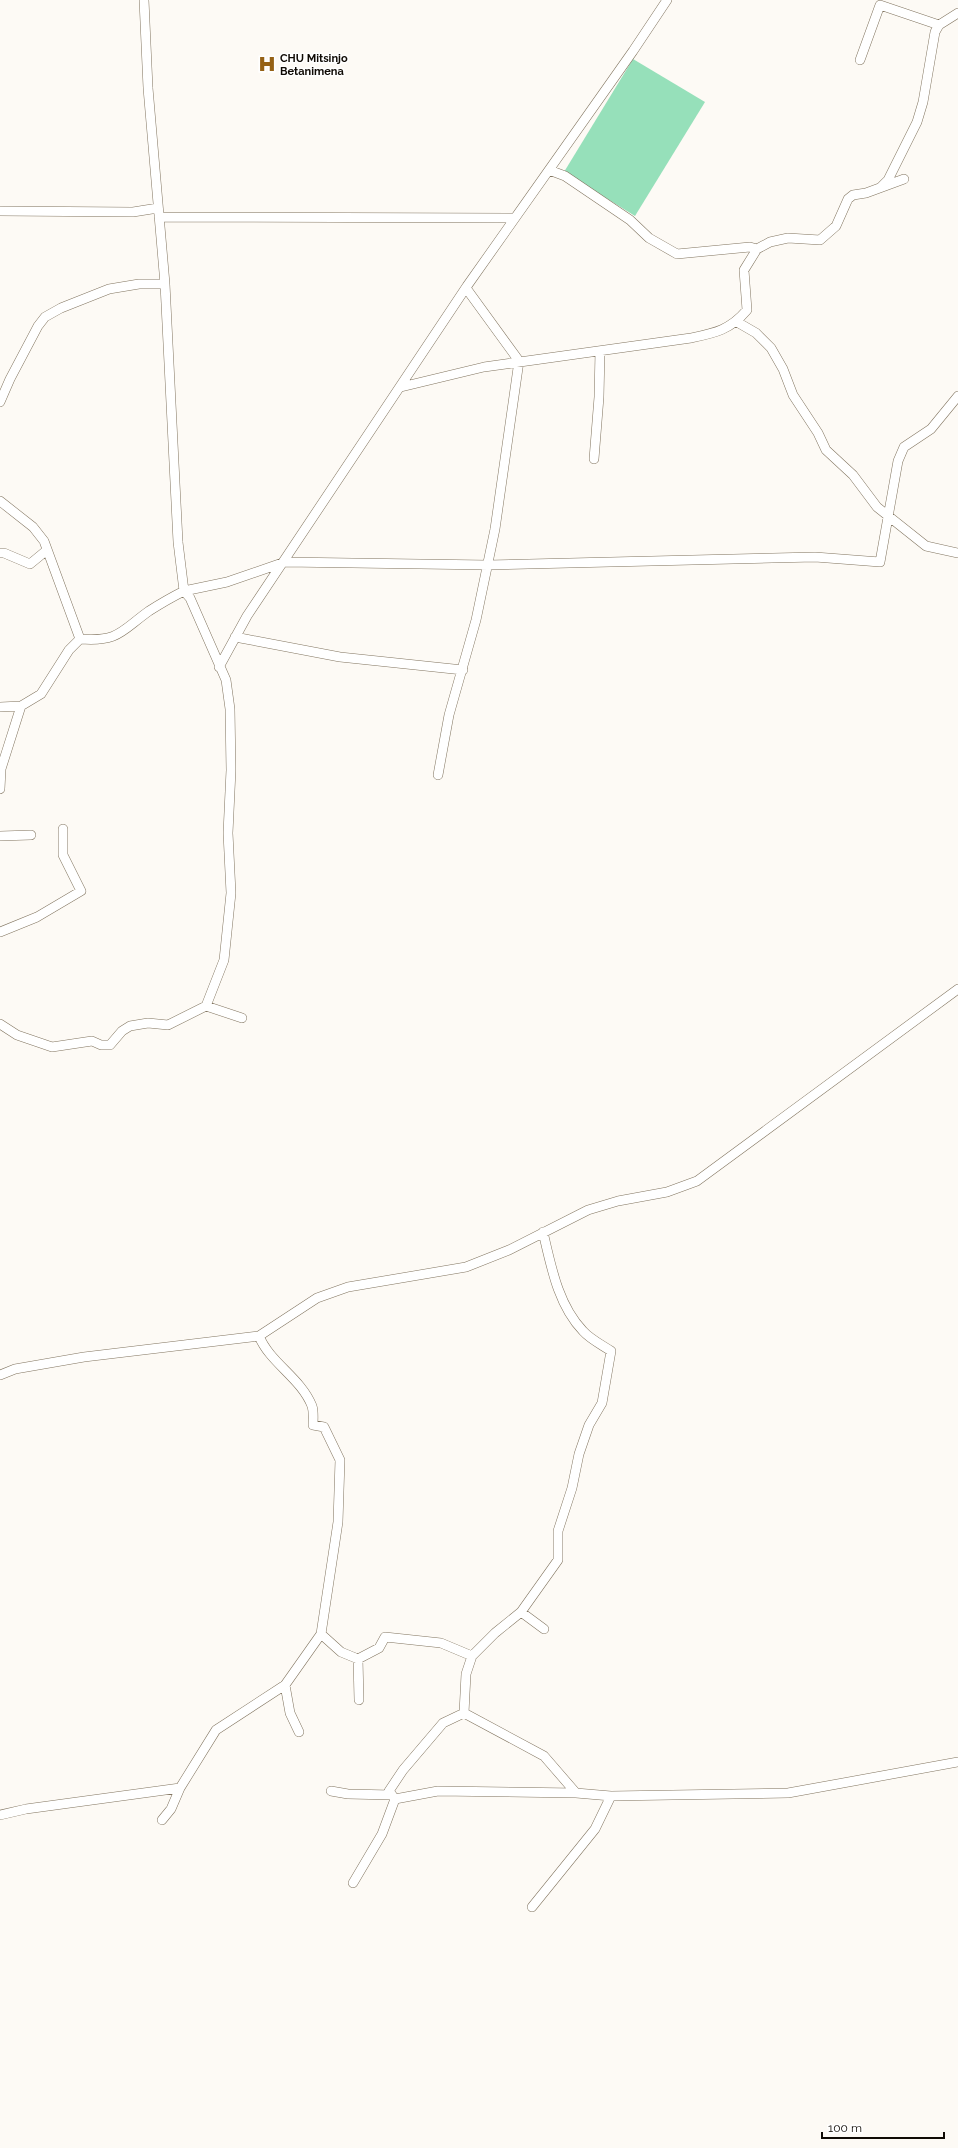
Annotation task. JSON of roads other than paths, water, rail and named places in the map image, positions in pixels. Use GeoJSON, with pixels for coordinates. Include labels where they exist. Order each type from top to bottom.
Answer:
{"type":"FeatureCollection","features":[{"type":"Feature","properties":{"kind":"street"},"geometry":{"type":"LineString","coordinates":[[0,1024],[17,1035],[52,1047],[92,1041],[101,1045],[110,1046],[122,1031],[130,1026],[148,1023],[168,1025],[206,1006],[224,960],[231,893],[228,833],[231,770],[230,709],[226,680],[190,598],[184,591],[177,534],[165,284],[148,88],[144,0]]}},
{"type":"Feature","properties":{"kind":"street"},"geometry":{"type":"LineString","coordinates":[[219,667],[247,616],[285,562],[466,288],[667,0]]}},
{"type":"Feature","properties":{"kind":"street"},"geometry":{"type":"LineString","coordinates":[[860,60],[880,5],[939,25]]}},
{"type":"Feature","properties":{"kind":"street"},"geometry":{"type":"LineString","coordinates":[[881,188],[891,173],[917,122],[923,102],[934,36],[939,25],[958,12]]}},
{"type":"Feature","properties":{"kind":"street"},"geometry":{"type":"LineString","coordinates":[[549,170],[565,176],[630,220],[649,238],[677,254],[750,247],[758,249]]}},
{"type":"Feature","properties":{"kind":"street"},"geometry":{"type":"LineString","coordinates":[[401,387],[484,367],[518,361],[691,338],[720,331],[737,322],[747,310],[744,270],[758,249],[770,242],[788,238],[820,240],[836,226],[848,199],[853,195],[866,193],[904,179]]}},
{"type":"Feature","properties":{"kind":"street"},"geometry":{"type":"LineString","coordinates":[[0,211],[514,218]]}},
{"type":"Feature","properties":{"kind":"street"},"geometry":{"type":"LineString","coordinates":[[0,402],[10,379],[38,326],[45,317],[61,308],[109,290],[139,284],[165,284]]}},
{"type":"Feature","properties":{"kind":"street"},"geometry":{"type":"LineString","coordinates":[[438,775],[449,715],[476,620],[496,529],[518,361],[466,288]]}},
{"type":"Feature","properties":{"kind":"street"},"geometry":{"type":"LineString","coordinates":[[737,322],[756,333],[771,348],[783,369],[793,395],[818,433],[826,450],[853,475],[877,507],[889,515],[906,531],[926,546],[958,553]]}},
{"type":"Feature","properties":{"kind":"street"},"geometry":{"type":"LineString","coordinates":[[594,459],[599,397],[600,351]]}},
{"type":"Feature","properties":{"kind":"street"},"geometry":{"type":"LineString","coordinates":[[80,638],[97,640],[119,635],[150,611],[184,591],[226,582],[285,562],[488,564],[815,557],[880,562],[898,461],[904,447],[931,429],[958,396]]}},
{"type":"Feature","properties":{"kind":"street"},"geometry":{"type":"LineString","coordinates":[[0,501],[33,527],[44,541],[80,638]]}},
{"type":"Feature","properties":{"kind":"street"},"geometry":{"type":"LineString","coordinates":[[0,553],[4,553],[30,564],[47,550]]}},
{"type":"Feature","properties":{"kind":"street"},"geometry":{"type":"LineString","coordinates":[[235,637],[340,657],[463,670]]}},
{"type":"Feature","properties":{"kind":"street"},"geometry":{"type":"LineString","coordinates":[[0,707],[21,706],[40,694],[69,650],[80,638]]}},
{"type":"Feature","properties":{"kind":"street"},"geometry":{"type":"LineString","coordinates":[[0,789],[1,769],[21,706]]}},
{"type":"Feature","properties":{"kind":"street"},"geometry":{"type":"LineString","coordinates":[[0,932],[37,918],[81,891],[63,855],[63,829]]}},
{"type":"Feature","properties":{"kind":"street"},"geometry":{"type":"LineString","coordinates":[[0,836],[31,835]]}},
{"type":"Feature","properties":{"kind":"street"},"geometry":{"type":"LineString","coordinates":[[0,1375],[15,1369],[84,1357],[259,1336],[317,1298],[348,1287],[466,1267],[510,1250],[588,1210],[618,1200],[667,1192],[697,1181],[958,989]]}},
{"type":"Feature","properties":{"kind":"street"},"geometry":{"type":"LineString","coordinates":[[206,1006],[242,1018]]}},
{"type":"Feature","properties":{"kind":"street"},"geometry":{"type":"LineString","coordinates":[[464,1712],[466,1674],[472,1656],[495,1633],[521,1612],[558,1560],[558,1531],[572,1488],[579,1454],[589,1426],[602,1403],[611,1351],[584,1333],[565,1308],[549,1258],[543,1232]]}},
{"type":"Feature","properties":{"kind":"street"},"geometry":{"type":"LineString","coordinates":[[162,1820],[171,1809],[180,1788],[216,1730],[285,1685],[321,1634],[338,1522],[340,1460],[324,1427],[313,1425],[312,1406],[295,1381],[263,1346],[259,1336]]}},
{"type":"Feature","properties":{"kind":"street"},"geometry":{"type":"LineString","coordinates":[[521,1612],[544,1629]]}},
{"type":"Feature","properties":{"kind":"street"},"geometry":{"type":"LineString","coordinates":[[321,1634],[341,1652],[358,1659]]}},
{"type":"Feature","properties":{"kind":"street"},"geometry":{"type":"LineString","coordinates":[[358,1659],[379,1648],[385,1637],[441,1644],[472,1656]]}},
{"type":"Feature","properties":{"kind":"street"},"geometry":{"type":"LineString","coordinates":[[358,1659],[359,1700]]}},
{"type":"Feature","properties":{"kind":"street"},"geometry":{"type":"LineString","coordinates":[[285,1685],[290,1713],[299,1732]]}},
{"type":"Feature","properties":{"kind":"street"},"geometry":{"type":"LineString","coordinates":[[464,1712],[544,1756],[576,1793]]}},
{"type":"Feature","properties":{"kind":"street"},"geometry":{"type":"LineString","coordinates":[[393,1797],[389,1791],[403,1770],[442,1723],[464,1712]]}},
{"type":"Feature","properties":{"kind":"street"},"geometry":{"type":"LineString","coordinates":[[331,1791],[348,1794],[393,1797],[438,1791],[576,1793],[611,1796],[788,1793],[958,1762]]}},
{"type":"Feature","properties":{"kind":"street"},"geometry":{"type":"LineString","coordinates":[[0,1815],[26,1808],[180,1788]]}},
{"type":"Feature","properties":{"kind":"street"},"geometry":{"type":"LineString","coordinates":[[532,1907],[595,1829],[611,1796]]}},
{"type":"Feature","properties":{"kind":"street"},"geometry":{"type":"LineString","coordinates":[[353,1883],[382,1834],[393,1797]]}},
{"type":"Feature","properties":{"kind":"place","name":"CHU Mitsinjo Betanimena"},"geometry":{"type":"Point","coordinates":[267,64]}}]}
